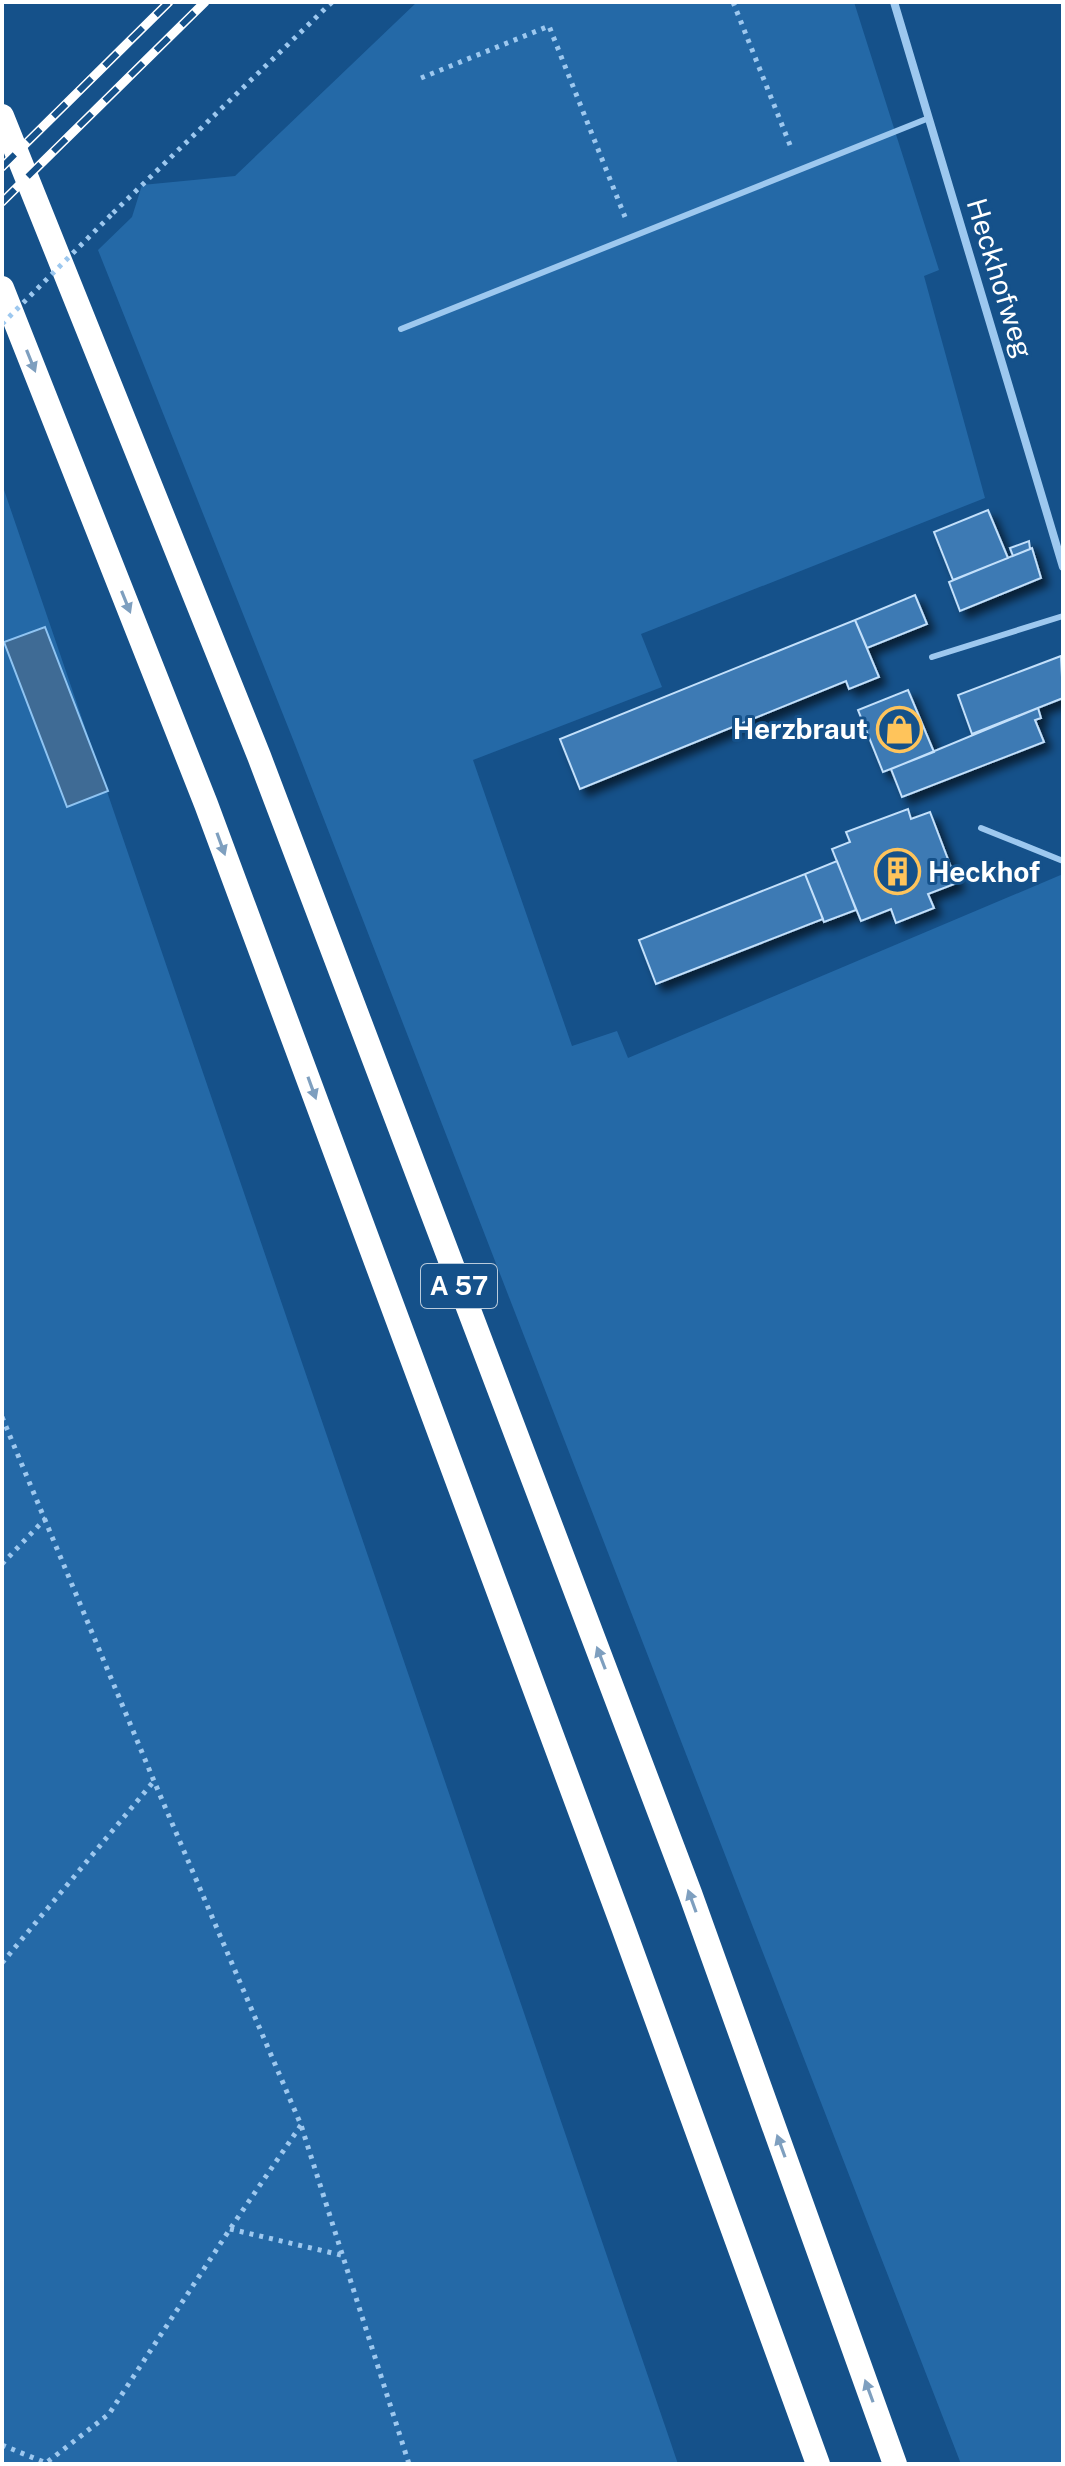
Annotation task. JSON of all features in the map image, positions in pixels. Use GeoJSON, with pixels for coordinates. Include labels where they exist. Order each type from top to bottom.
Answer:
{"type":"FeatureCollection","features":[{"type":"Feature","properties":{"kind":"highway","name":"A 57"},"geometry":{"type":"LineString","coordinates":[[2,116],[259,756],[690,1893],[895,2464]]}},
{"type":"Feature","properties":{"kind":"highway","name":"A 57"},"geometry":{"type":"LineString","coordinates":[[2,288],[206,804],[623,1927],[818,2464]]}},
{"type":"Feature","properties":{"kind":"street","name":"Heckhofweg"},"geometry":{"type":"LineString","coordinates":[[894,2],[1063,567]]}},
{"type":"Feature","properties":{"kind":"lane"},"geometry":{"type":"LineString","coordinates":[[401,329],[929,118]]}},
{"type":"Feature","properties":{"kind":"lane"},"geometry":{"type":"LineString","coordinates":[[932,657],[1063,616]]}},
{"type":"Feature","properties":{"kind":"lane"},"geometry":{"type":"LineString","coordinates":[[981,828],[1063,861]]}},
{"type":"Feature","properties":{"kind":"path"},"geometry":{"type":"LineString","coordinates":[[2,324],[332,2]]}},
{"type":"Feature","properties":{"kind":"path"},"geometry":{"type":"LineString","coordinates":[[733,2],[801,170]]}},
{"type":"Feature","properties":{"kind":"path"},"geometry":{"type":"LineString","coordinates":[[421,78],[549,26],[633,237]]}},
{"type":"Feature","properties":{"kind":"path"},"geometry":{"type":"LineString","coordinates":[[2,1417],[301,2125],[409,2464]]}},
{"type":"Feature","properties":{"kind":"path"},"geometry":{"type":"LineString","coordinates":[[2,1564],[46,1518]]}},
{"type":"Feature","properties":{"kind":"path"},"geometry":{"type":"LineString","coordinates":[[2,1963],[154,1781]]}},
{"type":"Feature","properties":{"kind":"path"},"geometry":{"type":"LineString","coordinates":[[2,2445],[45,2464],[109,2414],[301,2125]]}},
{"type":"Feature","properties":{"kind":"path"},"geometry":{"type":"LineString","coordinates":[[230,2229],[342,2255]]}},
{"type":"Feature","properties":{"kind":"shaded area"},"geometry":{"type":"Polygon","coordinates":[[[417,2],[854,2],[939,270],[924,276],[985,498],[641,634],[662,687],[473,760],[572,1046],[617,1031],[628,1058],[1063,874],[1063,2464],[961,2464],[294,742],[98,250],[132,217],[142,185],[235,176],[417,2]]]}},
{"type":"Feature","properties":{"kind":"shaded area"},"geometry":{"type":"Polygon","coordinates":[[[2,484],[678,2464],[2,2464],[2,484]]]}},
{"type":"Feature","properties":{"kind":"shaded area"},"geometry":{"type":"Polygon","coordinates":[[[45,627],[108,791],[67,807],[4,642],[45,627]]]}},
{"type":"Feature","properties":{"kind":"building"},"geometry":{"type":"Polygon","coordinates":[[[988,510],[1008,558],[953,580],[934,532],[988,510]]]}},
{"type":"Feature","properties":{"kind":"building"},"geometry":{"type":"Polygon","coordinates":[[[1029,541],[1030,549],[1013,556],[1010,548],[1029,541]]]}},
{"type":"Feature","properties":{"kind":"building"},"geometry":{"type":"Polygon","coordinates":[[[1032,548],[1041,578],[960,611],[949,582],[1032,548]]]}},
{"type":"Feature","properties":{"kind":"building"},"geometry":{"type":"Polygon","coordinates":[[[915,595],[927,624],[867,648],[855,620],[915,595]]]}},
{"type":"Feature","properties":{"kind":"building"},"geometry":{"type":"Polygon","coordinates":[[[855,620],[879,677],[849,689],[846,681],[580,789],[560,739],[855,620]]]}},
{"type":"Feature","properties":{"kind":"building"},"geometry":{"type":"Polygon","coordinates":[[[1061,656],[1063,698],[972,734],[958,695],[1061,656]]]}},
{"type":"Feature","properties":{"kind":"building"},"geometry":{"type":"Polygon","coordinates":[[[908,690],[934,752],[883,772],[858,710],[908,690]]]}},
{"type":"Feature","properties":{"kind":"building"},"geometry":{"type":"Polygon","coordinates":[[[1038,708],[1041,718],[1035,720],[1044,742],[902,797],[891,769],[1038,708]]]}},
{"type":"Feature","properties":{"kind":"building","name":"Heckhof"},"geometry":{"type":"Polygon","coordinates":[[[908,809],[911,819],[930,812],[957,883],[928,894],[934,908],[896,923],[891,909],[861,921],[832,849],[850,842],[846,832],[908,809]]]}},
{"type":"Feature","properties":{"kind":"building"},"geometry":{"type":"Polygon","coordinates":[[[837,861],[856,910],[824,922],[805,874],[837,861]]]}},
{"type":"Feature","properties":{"kind":"building"},"geometry":{"type":"Polygon","coordinates":[[[805,874],[823,919],[656,984],[639,940],[805,874]]]}},
{"type":"Feature","properties":{"kind":"railway"},"geometry":{"type":"LineString","coordinates":[[2,167],[169,2]]}},
{"type":"Feature","properties":{"kind":"railway"},"geometry":{"type":"LineString","coordinates":[[2,202],[205,2]]}},
{"type":"Feature","properties":{"kind":"place","name":"Herzbraut"},"geometry":{"type":"Point","coordinates":[899,729]}},
{"type":"Feature","properties":{"kind":"place","name":"Heckhof"},"geometry":{"type":"Point","coordinates":[897,872]}}]}
